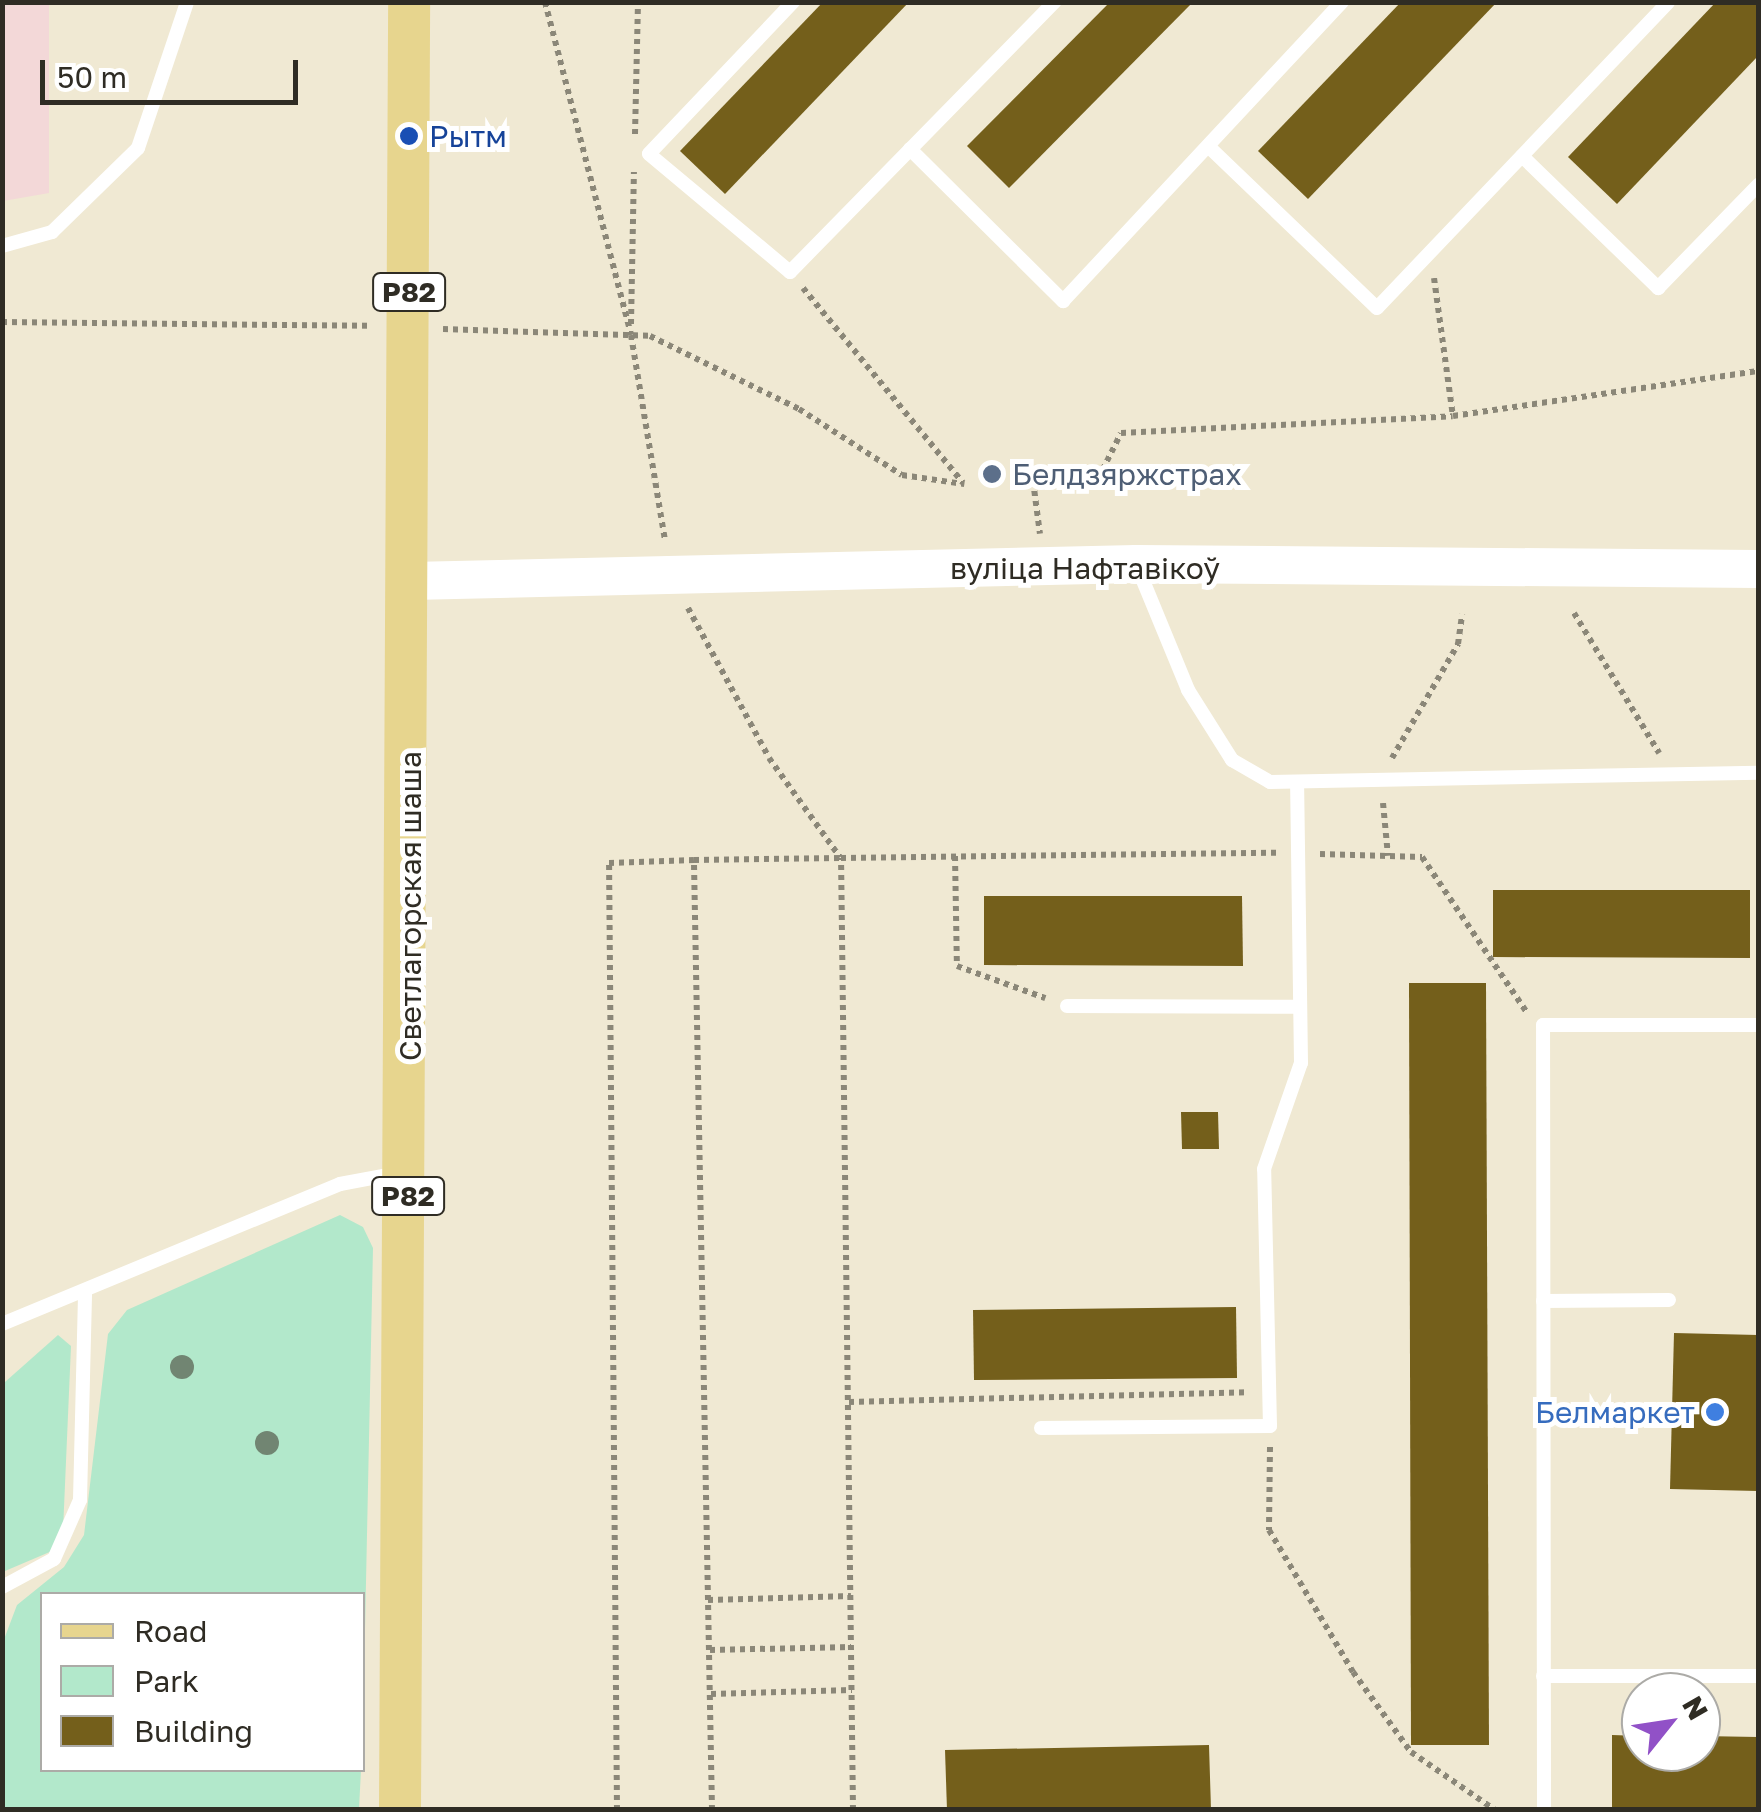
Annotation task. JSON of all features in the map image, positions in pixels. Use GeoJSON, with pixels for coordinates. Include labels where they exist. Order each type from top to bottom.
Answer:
{"type":"FeatureCollection","features":[{"type":"Feature","properties":{"kind":"main road","name":"Светлагорская шаша"},"geometry":{"type":"LineString","coordinates":[[400,1810],[409,1172],[408,2]]}},
{"type":"Feature","properties":{"kind":"street","name":"вуліца Нафтавікоў"},"geometry":{"type":"LineString","coordinates":[[411,582],[1136,564],[1758,569]]}},
{"type":"Feature","properties":{"kind":"lane"},"geometry":{"type":"LineString","coordinates":[[2,246],[52,232],[138,148],[187,2]]}},
{"type":"Feature","properties":{"kind":"lane"},"geometry":{"type":"LineString","coordinates":[[792,2],[649,154],[790,272],[1054,2]]}},
{"type":"Feature","properties":{"kind":"lane"},"geometry":{"type":"LineString","coordinates":[[910,149],[1063,301],[1342,2]]}},
{"type":"Feature","properties":{"kind":"lane"},"geometry":{"type":"LineString","coordinates":[[1208,146],[1377,308],[1668,2]]}},
{"type":"Feature","properties":{"kind":"lane"},"geometry":{"type":"LineString","coordinates":[[1522,156],[1658,288],[1758,185]]}},
{"type":"Feature","properties":{"kind":"lane"},"geometry":{"type":"LineString","coordinates":[[1136,564],[1188,690],[1232,760],[1270,782],[1758,774]]}},
{"type":"Feature","properties":{"kind":"lane"},"geometry":{"type":"LineString","coordinates":[[1041,1428],[1270,1426],[1264,1168],[1301,1063],[1297,782]]}},
{"type":"Feature","properties":{"kind":"lane"},"geometry":{"type":"LineString","coordinates":[[1067,1006],[1300,1007]]}},
{"type":"Feature","properties":{"kind":"lane"},"geometry":{"type":"LineString","coordinates":[[1544,1810],[1543,1025],[1758,1025]]}},
{"type":"Feature","properties":{"kind":"lane"},"geometry":{"type":"LineString","coordinates":[[2,1324],[340,1184],[409,1172]]}},
{"type":"Feature","properties":{"kind":"lane"},"geometry":{"type":"LineString","coordinates":[[2,1587],[54,1558],[80,1500],[85,1292]]}},
{"type":"Feature","properties":{"kind":"lane"},"geometry":{"type":"LineString","coordinates":[[1543,1301],[1669,1300]]}},
{"type":"Feature","properties":{"kind":"lane"},"geometry":{"type":"LineString","coordinates":[[1544,1676],[1758,1676]]}},
{"type":"Feature","properties":{"kind":"path"},"geometry":{"type":"LineString","coordinates":[[545,2],[631,336],[670,575],[769,758],[841,858],[853,1810]]}},
{"type":"Feature","properties":{"kind":"path"},"geometry":{"type":"LineString","coordinates":[[1430,252],[1453,416]]}},
{"type":"Feature","properties":{"kind":"path"},"geometry":{"type":"LineString","coordinates":[[2,322],[144,317],[650,336],[799,409],[902,475],[964,484],[790,272]]}},
{"type":"Feature","properties":{"kind":"path"},"geometry":{"type":"LineString","coordinates":[[1098,479],[1121,434],[1453,416],[1758,371]]}},
{"type":"Feature","properties":{"kind":"path"},"geometry":{"type":"LineString","coordinates":[[1034,481],[1043,565]]}},
{"type":"Feature","properties":{"kind":"path"},"geometry":{"type":"LineString","coordinates":[[1388,856],[1381,783],[1458,644],[1462,614]]}},
{"type":"Feature","properties":{"kind":"path"},"geometry":{"type":"LineString","coordinates":[[1574,614],[1673,776]]}},
{"type":"Feature","properties":{"kind":"path"},"geometry":{"type":"LineString","coordinates":[[617,1810],[609,863],[1298,853],[1422,857],[1543,1032]]}},
{"type":"Feature","properties":{"kind":"path"},"geometry":{"type":"LineString","coordinates":[[956,856],[956,966],[1067,1006]]}},
{"type":"Feature","properties":{"kind":"path"},"geometry":{"type":"LineString","coordinates":[[694,860],[712,1810]]}},
{"type":"Feature","properties":{"kind":"path"},"geometry":{"type":"LineString","coordinates":[[850,1402],[1270,1391]]}},
{"type":"Feature","properties":{"kind":"path"},"geometry":{"type":"LineString","coordinates":[[1270,1426],[1269,1530],[1411,1752],[1495,1810]]}},
{"type":"Feature","properties":{"kind":"path"},"geometry":{"type":"LineString","coordinates":[[708,1600],[851,1596]]}},
{"type":"Feature","properties":{"kind":"path"},"geometry":{"type":"LineString","coordinates":[[710,1650],[851,1647]]}},
{"type":"Feature","properties":{"kind":"path"},"geometry":{"type":"LineString","coordinates":[[711,1694],[852,1690]]}},
{"type":"Feature","properties":{"kind":"shaded area"},"geometry":{"type":"Polygon","coordinates":[[[3,2],[49,3],[49,193],[3,201],[3,2]]]}},
{"type":"Feature","properties":{"kind":"green space"},"geometry":{"type":"Polygon","coordinates":[[[340,1215],[363,1227],[373,1248],[365,1630],[365,1592],[40,1592],[40,1772],[361,1772],[359,1809],[3,1809],[3,1642],[17,1605],[64,1567],[84,1535],[108,1334],[127,1310],[340,1215]]]}},
{"type":"Feature","properties":{"kind":"green space"},"geometry":{"type":"Polygon","coordinates":[[[58,1335],[71,1346],[63,1531],[52,1551],[5,1571],[5,1382],[58,1335]]]}},
{"type":"Feature","properties":{"kind":"building"},"geometry":{"type":"Polygon","coordinates":[[[823,2],[909,2],[725,194],[680,151],[823,2]]]}},
{"type":"Feature","properties":{"kind":"building"},"geometry":{"type":"Polygon","coordinates":[[[1110,2],[1193,2],[1009,188],[967,146],[1110,2]]]}},
{"type":"Feature","properties":{"kind":"building"},"geometry":{"type":"Polygon","coordinates":[[[1401,2],[1497,2],[1308,199],[1258,151],[1401,2]]]}},
{"type":"Feature","properties":{"kind":"building"},"geometry":{"type":"Polygon","coordinates":[[[1716,2],[1758,2],[1758,56],[1617,204],[1568,157],[1716,2]]]}},
{"type":"Feature","properties":{"kind":"building"},"geometry":{"type":"Polygon","coordinates":[[[1493,890],[1750,890],[1750,958],[1493,957],[1493,890]]]}},
{"type":"Feature","properties":{"kind":"building"},"geometry":{"type":"Polygon","coordinates":[[[984,896],[1242,896],[1243,966],[984,965],[984,896]]]}},
{"type":"Feature","properties":{"kind":"building"},"geometry":{"type":"Polygon","coordinates":[[[1409,983],[1486,983],[1489,1745],[1411,1745],[1409,983]]]}},
{"type":"Feature","properties":{"kind":"building"},"geometry":{"type":"Polygon","coordinates":[[[1181,1112],[1218,1112],[1219,1149],[1182,1149],[1181,1112]]]}},
{"type":"Feature","properties":{"kind":"building"},"geometry":{"type":"Polygon","coordinates":[[[1236,1307],[1237,1378],[974,1380],[973,1310],[1236,1307]]]}},
{"type":"Feature","properties":{"kind":"building","name":"Белмаркет"},"geometry":{"type":"Polygon","coordinates":[[[1674,1333],[1758,1335],[1758,1491],[1670,1489],[1674,1333]]]}},
{"type":"Feature","properties":{"kind":"building"},"geometry":{"type":"Polygon","coordinates":[[[1612,1735],[1621,1735],[1621,1772],[1721,1772],[1721,1736],[1758,1737],[1758,1810],[1612,1810],[1612,1735]]]}},
{"type":"Feature","properties":{"kind":"building"},"geometry":{"type":"Polygon","coordinates":[[[1209,1745],[1211,1810],[947,1810],[945,1750],[1209,1745]]]}},
{"type":"Feature","properties":{"kind":"place","name":"Рытм"},"geometry":{"type":"Point","coordinates":[409,136]}},
{"type":"Feature","properties":{"kind":"place","name":"Белдзяржстрах"},"geometry":{"type":"Point","coordinates":[992,474]}},
{"type":"Feature","properties":{"kind":"place","name":"Белмаркет"},"geometry":{"type":"Point","coordinates":[1715,1412]}}]}
